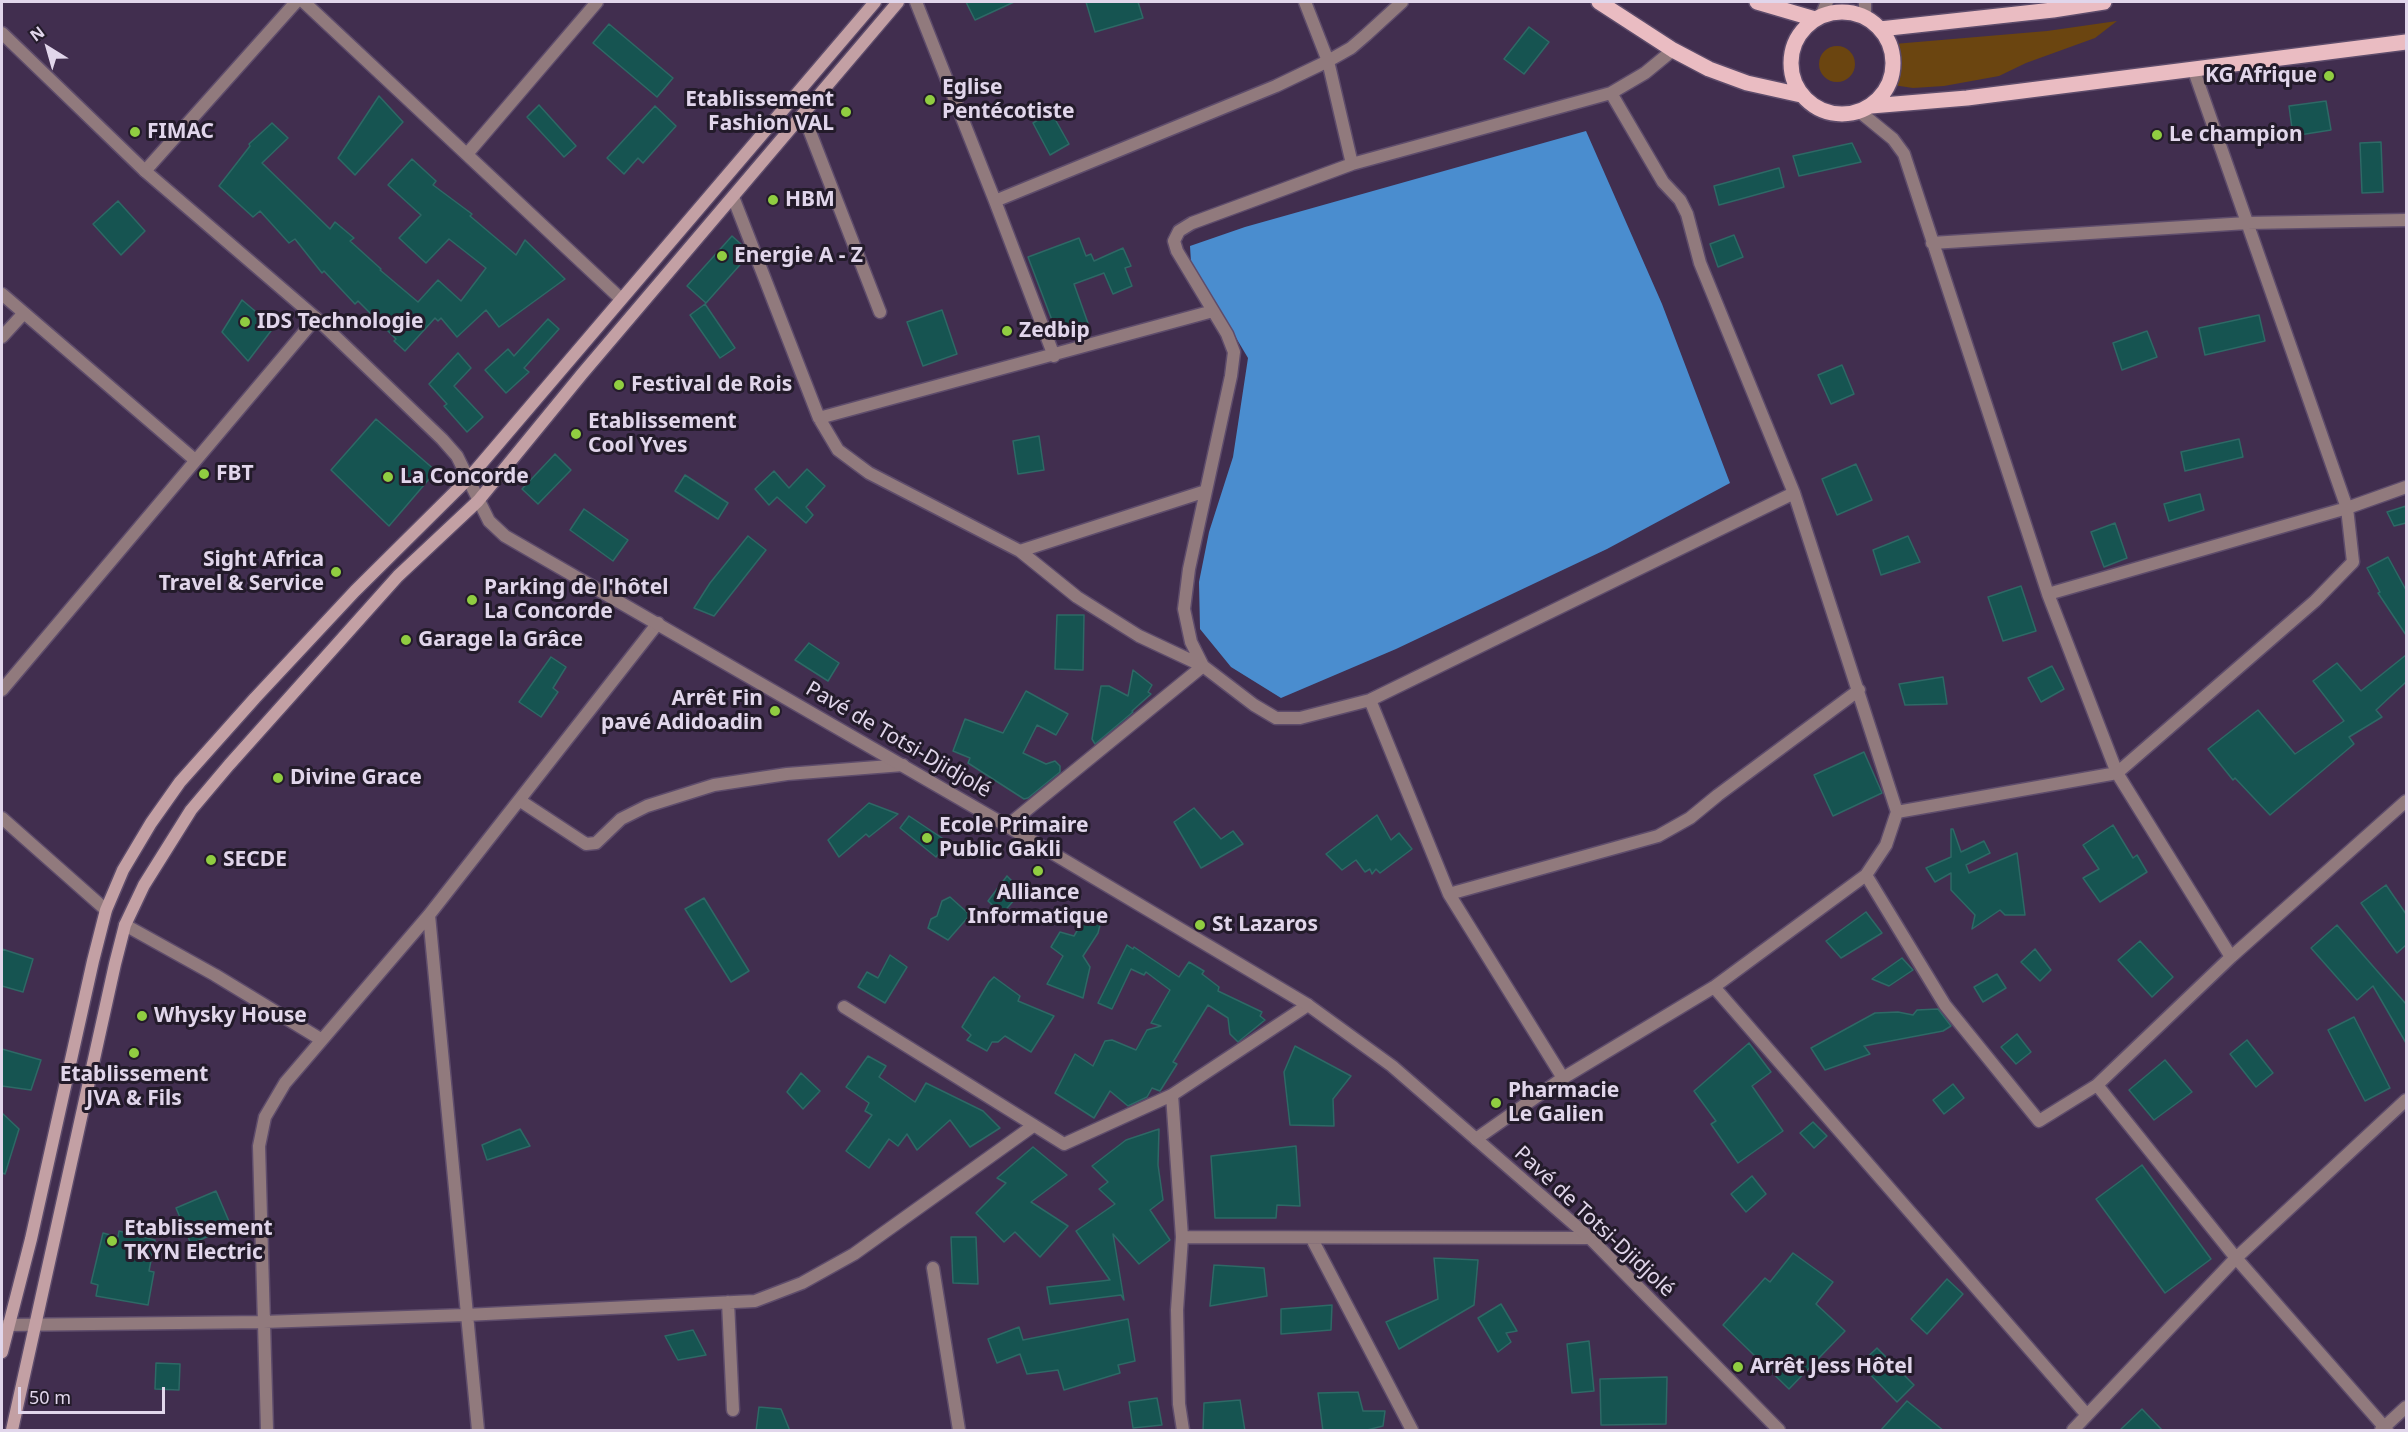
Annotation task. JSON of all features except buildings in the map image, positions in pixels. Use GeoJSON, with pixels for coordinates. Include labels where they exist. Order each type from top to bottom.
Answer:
{"type":"FeatureCollection","features":[{"type":"Feature","properties":{"kind":"main road"},"geometry":{"type":"LineString","coordinates":[[2,1352],[7,1325],[31,1239],[106,910],[123,870],[151,823],[180,782],[355,591],[469,478],[620,298],[875,2]]}},
{"type":"Feature","properties":{"kind":"main road"},"geometry":{"type":"LineString","coordinates":[[12,1431],[112,975],[125,925],[144,885],[191,810],[398,576],[478,501],[582,374],[898,2]]}},
{"type":"Feature","properties":{"kind":"main road"},"geometry":{"type":"LineString","coordinates":[[1599,2],[1673,50],[1709,69],[1747,83],[1801,95]]}},
{"type":"Feature","properties":{"kind":"main road"},"geometry":{"type":"LineString","coordinates":[[1757,2],[1821,12],[1851,12],[1865,9],[1891,47],[1893,63],[1891,80],[1883,94],[1865,109]]}},
{"type":"Feature","properties":{"kind":"main road"},"geometry":{"type":"LineString","coordinates":[[1880,29],[2053,10],[2104,2]]}},
{"type":"Feature","properties":{"kind":"main road"},"geometry":{"type":"LineString","coordinates":[[1821,12],[1802,31],[1793,46],[1790,62],[1792,80],[1801,95],[1812,106],[1827,113],[1844,115],[1865,109],[2406,42]]}},
{"type":"Feature","properties":{"kind":"street"},"geometry":{"type":"LineString","coordinates":[[145,171],[296,2]]}},
{"type":"Feature","properties":{"kind":"street"},"geometry":{"type":"LineString","coordinates":[[304,2],[620,298]]}},
{"type":"Feature","properties":{"kind":"street"},"geometry":{"type":"LineString","coordinates":[[467,154],[597,2]]}},
{"type":"Feature","properties":{"kind":"street"},"geometry":{"type":"LineString","coordinates":[[916,2],[1054,356]]}},
{"type":"Feature","properties":{"kind":"street"},"geometry":{"type":"LineString","coordinates":[[1305,2],[1328,61],[1352,164]]}},
{"type":"Feature","properties":{"kind":"street"},"geometry":{"type":"LineString","coordinates":[[995,201],[1265,90],[1328,61],[1351,48],[1402,2]]}},
{"type":"Feature","properties":{"kind":"street","name":"Pavé de Totsi-Djidjolé"},"geometry":{"type":"LineString","coordinates":[[2,33],[145,171],[316,318],[442,439],[457,456],[489,521],[505,536],[903,765],[1308,1005],[1392,1066],[1590,1238],[1779,1431]]}},
{"type":"Feature","properties":{"kind":"street"},"geometry":{"type":"LineString","coordinates":[[1203,666],[1191,642],[1184,609],[1189,569],[1231,375],[1234,351],[1227,334],[1177,251],[1174,241],[1179,231],[1192,223],[1352,164],[1611,93],[1645,73],[1673,50]]}},
{"type":"Feature","properties":{"kind":"street"},"geometry":{"type":"LineString","coordinates":[[1897,812],[2117,773],[2315,601],[2353,562],[2347,508],[2193,68]]}},
{"type":"Feature","properties":{"kind":"street"},"geometry":{"type":"LineString","coordinates":[[1476,1139],[1563,1078],[1714,987],[1866,875],[1886,845],[1897,812],[1794,493],[1700,263],[1684,207],[1663,182],[1611,93]]}},
{"type":"Feature","properties":{"kind":"street"},"geometry":{"type":"LineString","coordinates":[[1865,109],[1904,154],[2048,594],[2117,773],[2231,957]]}},
{"type":"Feature","properties":{"kind":"street"},"geometry":{"type":"LineString","coordinates":[[803,114],[880,312]]}},
{"type":"Feature","properties":{"kind":"street"},"geometry":{"type":"LineString","coordinates":[[733,198],[819,418],[838,450],[869,473],[1020,551],[1086,602],[1139,636],[1203,666],[1254,705],[1276,718],[1300,718],[1370,700],[1794,493]]}},
{"type":"Feature","properties":{"kind":"street"},"geometry":{"type":"LineString","coordinates":[[1932,243],[2247,223],[2406,220]]}},
{"type":"Feature","properties":{"kind":"street"},"geometry":{"type":"LineString","coordinates":[[2,294],[195,460]]}},
{"type":"Feature","properties":{"kind":"street"},"geometry":{"type":"LineString","coordinates":[[819,418],[1214,312]]}},
{"type":"Feature","properties":{"kind":"street"},"geometry":{"type":"LineString","coordinates":[[2,337],[23,314]]}},
{"type":"Feature","properties":{"kind":"street"},"geometry":{"type":"LineString","coordinates":[[2,690],[316,318]]}},
{"type":"Feature","properties":{"kind":"street"},"geometry":{"type":"LineString","coordinates":[[2048,594],[2347,508],[2406,487]]}},
{"type":"Feature","properties":{"kind":"street"},"geometry":{"type":"LineString","coordinates":[[1020,551],[1206,491]]}},
{"type":"Feature","properties":{"kind":"street"},"geometry":{"type":"LineString","coordinates":[[267,1431],[259,1146],[265,1117],[285,1083],[429,915],[657,623]]}},
{"type":"Feature","properties":{"kind":"street"},"geometry":{"type":"LineString","coordinates":[[1007,826],[1203,666]]}},
{"type":"Feature","properties":{"kind":"street"},"geometry":{"type":"LineString","coordinates":[[1449,894],[1658,836],[1690,818],[1859,690]]}},
{"type":"Feature","properties":{"kind":"street"},"geometry":{"type":"LineString","coordinates":[[1370,700],[1449,894],[1563,1078]]}},
{"type":"Feature","properties":{"kind":"street"},"geometry":{"type":"LineString","coordinates":[[519,800],[585,844],[596,843],[621,819],[647,806],[714,785],[787,774],[903,765]]}},
{"type":"Feature","properties":{"kind":"street"},"geometry":{"type":"LineString","coordinates":[[1866,875],[1945,1005],[2039,1121],[2097,1085],[2231,957],[2406,801]]}},
{"type":"Feature","properties":{"kind":"street"},"geometry":{"type":"LineString","coordinates":[[2,818],[106,910]]}},
{"type":"Feature","properties":{"kind":"street"},"geometry":{"type":"LineString","coordinates":[[429,915],[465,1316],[478,1431]]}},
{"type":"Feature","properties":{"kind":"street"},"geometry":{"type":"LineString","coordinates":[[125,925],[322,1040]]}},
{"type":"Feature","properties":{"kind":"street"},"geometry":{"type":"LineString","coordinates":[[1714,987],[2087,1415]]}},
{"type":"Feature","properties":{"kind":"street"},"geometry":{"type":"LineString","coordinates":[[844,1007],[1064,1144],[1172,1095],[1308,1005]]}},
{"type":"Feature","properties":{"kind":"street"},"geometry":{"type":"LineString","coordinates":[[2097,1085],[2236,1258],[2384,1430],[2406,1407]]}},
{"type":"Feature","properties":{"kind":"street"},"geometry":{"type":"LineString","coordinates":[[1172,1095],[1182,1237],[1177,1310],[1179,1404],[1183,1431]]}},
{"type":"Feature","properties":{"kind":"street"},"geometry":{"type":"LineString","coordinates":[[2073,1431],[2236,1258],[2406,1100]]}},
{"type":"Feature","properties":{"kind":"street"},"geometry":{"type":"LineString","coordinates":[[7,1325],[263,1322],[465,1316],[755,1301],[802,1283],[864,1247],[1033,1126]]}},
{"type":"Feature","properties":{"kind":"street"},"geometry":{"type":"LineString","coordinates":[[1182,1237],[1590,1238]]}},
{"type":"Feature","properties":{"kind":"street"},"geometry":{"type":"LineString","coordinates":[[1312,1239],[1412,1431]]}},
{"type":"Feature","properties":{"kind":"street"},"geometry":{"type":"LineString","coordinates":[[933,1268],[959,1431]]}},
{"type":"Feature","properties":{"kind":"street"},"geometry":{"type":"LineString","coordinates":[[728,1302],[733,1410]]}},
{"type":"Feature","properties":{"kind":"shaded area"},"geometry":{"type":"Polygon","coordinates":[[[2117,21],[2095,38],[2026,63],[1999,76],[1944,86],[1913,88],[1893,85],[1897,82],[1900,62],[1894,44],[2047,31],[2117,21]]]}},
{"type":"Feature","properties":{"kind":"shaded area"},"geometry":{"type":"Polygon","coordinates":[[[1837,46],[1849,52],[1855,64],[1849,76],[1837,82],[1825,76],[1819,64],[1825,52],[1837,46]]]}},
{"type":"Feature","properties":{"kind":"water"},"geometry":{"type":"Polygon","coordinates":[[[1586,131],[1662,304],[1730,483],[1607,549],[1396,649],[1281,698],[1231,667],[1200,629],[1199,582],[1209,532],[1233,457],[1248,358],[1191,262],[1190,246],[1245,227],[1586,131]]]}},
{"type":"Feature","properties":{"kind":"place","name":"KG Afrique"},"geometry":{"type":"Point","coordinates":[2329,76]}},
{"type":"Feature","properties":{"kind":"place","name":"Eglise Pentécotiste"},"geometry":{"type":"Point","coordinates":[930,100]}},
{"type":"Feature","properties":{"kind":"place","name":"Etablissement Fashion VAL"},"geometry":{"type":"Point","coordinates":[846,112]}},
{"type":"Feature","properties":{"kind":"place","name":"FIMAC"},"geometry":{"type":"Point","coordinates":[135,132]}},
{"type":"Feature","properties":{"kind":"place","name":"Le champion"},"geometry":{"type":"Point","coordinates":[2157,135]}},
{"type":"Feature","properties":{"kind":"place","name":"HBM"},"geometry":{"type":"Point","coordinates":[773,200]}},
{"type":"Feature","properties":{"kind":"place","name":"Energie A - Z"},"geometry":{"type":"Point","coordinates":[722,256]}},
{"type":"Feature","properties":{"kind":"place","name":"IDS Technologie"},"geometry":{"type":"Point","coordinates":[245,322]}},
{"type":"Feature","properties":{"kind":"place","name":"Zedbip"},"geometry":{"type":"Point","coordinates":[1007,331]}},
{"type":"Feature","properties":{"kind":"place","name":"Festival de Rois"},"geometry":{"type":"Point","coordinates":[619,385]}},
{"type":"Feature","properties":{"kind":"place","name":"Etablissement Cool Yves"},"geometry":{"type":"Point","coordinates":[576,434]}},
{"type":"Feature","properties":{"kind":"place","name":"FBT"},"geometry":{"type":"Point","coordinates":[204,474]}},
{"type":"Feature","properties":{"kind":"place","name":"La Concorde"},"geometry":{"type":"Point","coordinates":[388,477]}},
{"type":"Feature","properties":{"kind":"place","name":"Sight Africa Travel & Service"},"geometry":{"type":"Point","coordinates":[336,572]}},
{"type":"Feature","properties":{"kind":"place","name":"Parking de l'hôtel La Concorde"},"geometry":{"type":"Point","coordinates":[472,600]}},
{"type":"Feature","properties":{"kind":"place","name":"Garage la Grâce"},"geometry":{"type":"Point","coordinates":[406,640]}},
{"type":"Feature","properties":{"kind":"place","name":"Arrêt Fin pavé Adidoadin"},"geometry":{"type":"Point","coordinates":[775,711]}},
{"type":"Feature","properties":{"kind":"place","name":"Divine Grace"},"geometry":{"type":"Point","coordinates":[278,778]}},
{"type":"Feature","properties":{"kind":"place","name":"Ecole Primaire Public Gakli"},"geometry":{"type":"Point","coordinates":[927,838]}},
{"type":"Feature","properties":{"kind":"place","name":"SECDE"},"geometry":{"type":"Point","coordinates":[211,860]}},
{"type":"Feature","properties":{"kind":"place","name":"Alliance Informatique"},"geometry":{"type":"Point","coordinates":[1038,871]}},
{"type":"Feature","properties":{"kind":"place","name":"St Lazaros"},"geometry":{"type":"Point","coordinates":[1200,925]}},
{"type":"Feature","properties":{"kind":"place","name":"Whysky House"},"geometry":{"type":"Point","coordinates":[142,1016]}},
{"type":"Feature","properties":{"kind":"place","name":"Etablissement JVA & Fils"},"geometry":{"type":"Point","coordinates":[134,1053]}},
{"type":"Feature","properties":{"kind":"place","name":"Pharmacie Le Galien"},"geometry":{"type":"Point","coordinates":[1496,1103]}},
{"type":"Feature","properties":{"kind":"place","name":"Etablissement TKYN Electric"},"geometry":{"type":"Point","coordinates":[112,1241]}},
{"type":"Feature","properties":{"kind":"place","name":"Arrêt Jess Hôtel"},"geometry":{"type":"Point","coordinates":[1738,1367]}}]}
